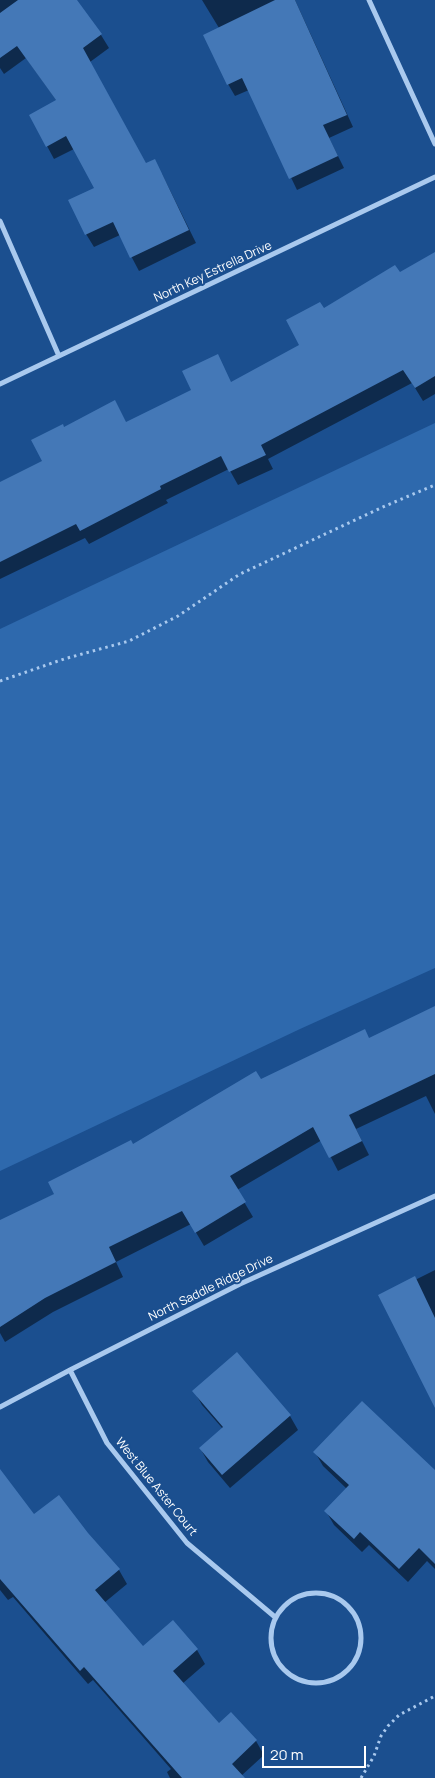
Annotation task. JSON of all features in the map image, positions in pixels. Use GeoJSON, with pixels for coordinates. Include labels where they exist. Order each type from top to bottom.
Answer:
{"type":"FeatureCollection","features":[{"type":"Feature","properties":{"kind":"street"},"geometry":{"type":"LineString","coordinates":[[369,0],[435,144]]}},
{"type":"Feature","properties":{"kind":"street","name":"North Key Estrella Drive"},"geometry":{"type":"LineString","coordinates":[[0,384],[435,177]]}},
{"type":"Feature","properties":{"kind":"street"},"geometry":{"type":"LineString","coordinates":[[0,221],[59,356]]}},
{"type":"Feature","properties":{"kind":"street","name":"North Saddle Ridge Drive"},"geometry":{"type":"LineString","coordinates":[[0,1407],[240,1284],[435,1196]]}},
{"type":"Feature","properties":{"kind":"street","name":"West Blue Aster Court"},"geometry":{"type":"LineString","coordinates":[[70,1370],[107,1443],[187,1543],[275,1617]]}},
{"type":"Feature","properties":{"kind":"street"},"geometry":{"type":"LineString","coordinates":[[320,1593],[333,1597],[354,1613],[361,1639],[359,1652],[352,1665],[341,1676],[328,1682],[313,1684],[298,1681],[285,1672],[273,1654],[270,1631],[275,1617],[283,1606],[294,1598],[306,1594],[320,1593]]}},
{"type":"Feature","properties":{"kind":"path"},"geometry":{"type":"LineString","coordinates":[[0,681],[64,659],[129,641],[178,616],[240,574],[385,506],[435,485]]}},
{"type":"Feature","properties":{"kind":"path"},"geometry":{"type":"LineString","coordinates":[[361,1778],[374,1756],[381,1736],[388,1726],[399,1715],[435,1696]]}},
{"type":"Feature","properties":{"kind":"shaded area"},"geometry":{"type":"Polygon","coordinates":[[[435,423],[435,968],[300,1029],[0,1171],[0,629],[435,423]]]}},
{"type":"Feature","properties":{"kind":"building"},"geometry":{"type":"Polygon","coordinates":[[[18,0],[77,0],[102,34],[83,48],[146,163],[155,159],[189,230],[130,258],[113,222],[85,235],[68,200],[94,188],[66,136],[46,147],[29,115],[56,100],[17,46],[0,58],[0,13],[18,0]]]}},
{"type":"Feature","properties":{"kind":"building"},"geometry":{"type":"Polygon","coordinates":[[[275,0],[295,0],[347,115],[323,125],[338,156],[289,179],[242,78],[227,85],[203,35],[275,0]]]}},
{"type":"Feature","properties":{"kind":"building"},"geometry":{"type":"Polygon","coordinates":[[[435,252],[435,376],[415,388],[403,370],[261,445],[266,455],[229,472],[221,456],[160,486],[161,489],[80,531],[76,524],[0,562],[0,482],[42,461],[31,440],[63,424],[64,427],[115,400],[126,422],[191,390],[182,371],[218,354],[231,382],[299,345],[286,320],[320,302],[324,308],[395,265],[400,272],[435,252]]]}},
{"type":"Feature","properties":{"kind":"building"},"geometry":{"type":"Polygon","coordinates":[[[435,1006],[435,1074],[349,1115],[362,1141],[329,1158],[313,1127],[230,1176],[246,1202],[195,1233],[182,1211],[109,1247],[116,1262],[45,1298],[0,1327],[0,1220],[54,1194],[48,1182],[131,1140],[133,1144],[256,1071],[261,1079],[365,1029],[369,1038],[435,1006]]]}},
{"type":"Feature","properties":{"kind":"building"},"geometry":{"type":"Polygon","coordinates":[[[415,1276],[435,1318],[435,1408],[378,1295],[415,1276]]]}},
{"type":"Feature","properties":{"kind":"building"},"geometry":{"type":"Polygon","coordinates":[[[237,1352],[291,1415],[222,1475],[199,1448],[223,1427],[192,1391],[237,1352]]]}},
{"type":"Feature","properties":{"kind":"building"},"geometry":{"type":"Polygon","coordinates":[[[362,1401],[435,1470],[435,1564],[419,1548],[399,1569],[360,1532],[354,1539],[324,1511],[349,1485],[313,1452],[362,1401]]]}},
{"type":"Feature","properties":{"kind":"building"},"geometry":{"type":"Polygon","coordinates":[[[0,1469],[34,1514],[59,1495],[88,1533],[120,1569],[95,1590],[143,1646],[173,1620],[198,1649],[173,1671],[219,1723],[231,1712],[257,1740],[232,1764],[245,1778],[182,1778],[84,1667],[80,1671],[0,1579],[0,1469]]]}}]}
